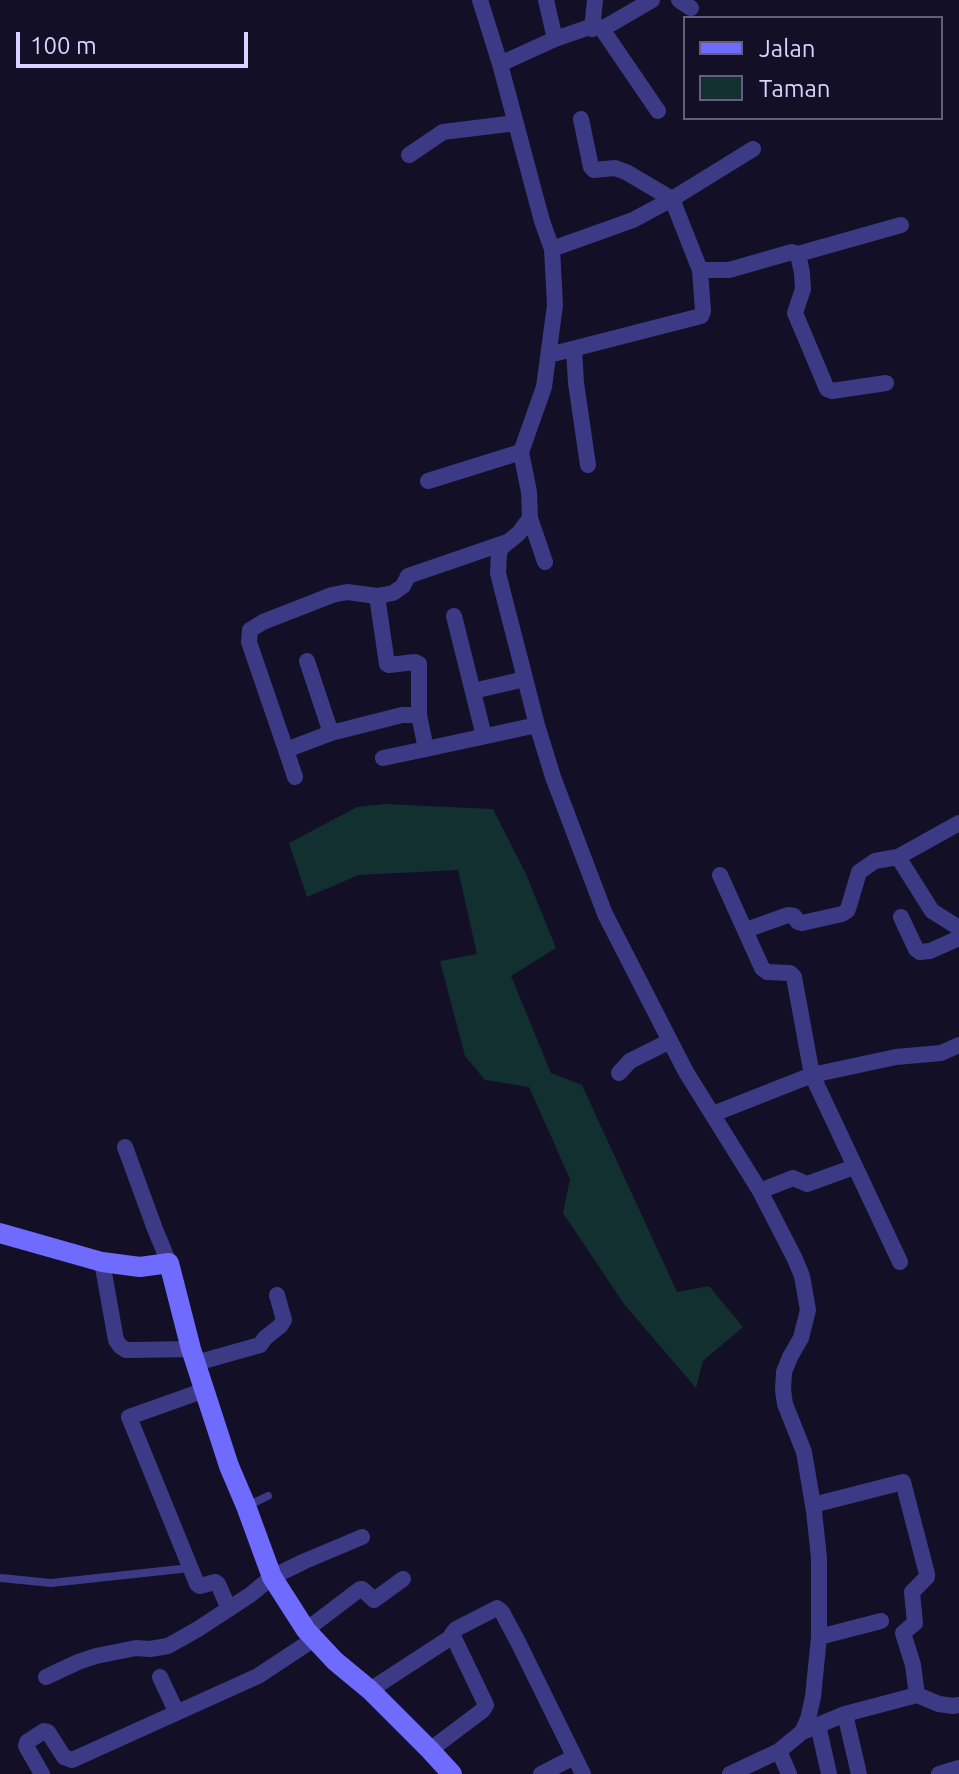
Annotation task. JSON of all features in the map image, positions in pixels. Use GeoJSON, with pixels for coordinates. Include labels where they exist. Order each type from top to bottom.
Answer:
{"type":"FeatureCollection","features":[{"type":"Feature","properties":{"kind":"street"},"geometry":{"type":"LineString","coordinates":[[480,0],[552,249],[555,305],[549,355],[544,387],[521,452],[529,492],[530,518],[545,562]]}},
{"type":"Feature","properties":{"kind":"street"},"geometry":{"type":"LineString","coordinates":[[546,0],[555,39]]}},
{"type":"Feature","properties":{"kind":"street"},"geometry":{"type":"LineString","coordinates":[[595,0],[597,29],[658,111]]}},
{"type":"Feature","properties":{"kind":"street"},"geometry":{"type":"LineString","coordinates":[[500,64],[555,39],[587,28],[597,29],[652,0]]}},
{"type":"Feature","properties":{"kind":"street"},"geometry":{"type":"LineString","coordinates":[[549,355],[701,316],[703,311],[700,270],[672,199],[626,172],[615,168],[594,170],[581,119]]}},
{"type":"Feature","properties":{"kind":"street"},"geometry":{"type":"LineString","coordinates":[[409,155],[443,132],[516,123]]}},
{"type":"Feature","properties":{"kind":"street"},"geometry":{"type":"LineString","coordinates":[[552,249],[633,220],[753,149]]}},
{"type":"Feature","properties":{"kind":"street"},"geometry":{"type":"LineString","coordinates":[[700,270],[729,270],[775,255],[798,254],[901,225]]}},
{"type":"Feature","properties":{"kind":"street"},"geometry":{"type":"LineString","coordinates":[[798,254],[803,289],[795,313],[827,389],[832,391],[886,383]]}},
{"type":"Feature","properties":{"kind":"street"},"geometry":{"type":"LineString","coordinates":[[574,349],[588,465]]}},
{"type":"Feature","properties":{"kind":"street"},"geometry":{"type":"LineString","coordinates":[[428,481],[521,452]]}},
{"type":"Feature","properties":{"kind":"street"},"geometry":{"type":"LineString","coordinates":[[295,777],[249,642],[250,630],[332,595],[347,592],[377,596],[393,593],[403,586],[408,576],[508,541],[519,533],[530,518]]}},
{"type":"Feature","properties":{"kind":"street"},"geometry":{"type":"LineString","coordinates":[[508,541],[499,553],[498,573],[537,725],[568,822],[605,914],[670,1041],[760,1191],[802,1276],[808,1310],[801,1338],[784,1372],[783,1390],[785,1404],[804,1452],[814,1508],[819,1558],[819,1637],[808,1719],[829,1774]]}},
{"type":"Feature","properties":{"kind":"street"},"geometry":{"type":"LineString","coordinates":[[377,596],[387,664],[419,664],[419,715],[426,749]]}},
{"type":"Feature","properties":{"kind":"street"},"geometry":{"type":"LineString","coordinates":[[454,616],[484,736]]}},
{"type":"Feature","properties":{"kind":"street"},"geometry":{"type":"LineString","coordinates":[[307,661],[331,733]]}},
{"type":"Feature","properties":{"kind":"street"},"geometry":{"type":"LineString","coordinates":[[473,691],[525,679]]}},
{"type":"Feature","properties":{"kind":"street"},"geometry":{"type":"LineString","coordinates":[[286,750],[331,733],[402,715],[419,715]]}},
{"type":"Feature","properties":{"kind":"street"},"geometry":{"type":"LineString","coordinates":[[383,758],[537,725]]}},
{"type":"Feature","properties":{"kind":"street"},"geometry":{"type":"LineString","coordinates":[[746,930],[788,915],[802,923],[842,914],[847,911],[859,872],[875,861],[898,857],[959,823]]}},
{"type":"Feature","properties":{"kind":"street"},"geometry":{"type":"LineString","coordinates":[[898,857],[932,911],[959,928]]}},
{"type":"Feature","properties":{"kind":"street"},"geometry":{"type":"LineString","coordinates":[[720,875],[764,971],[790,973],[794,977],[812,1075],[900,1262]]}},
{"type":"Feature","properties":{"kind":"street"},"geometry":{"type":"LineString","coordinates":[[901,917],[920,952],[930,951],[959,938]]}},
{"type":"Feature","properties":{"kind":"street"},"geometry":{"type":"LineString","coordinates":[[619,1073],[630,1061],[670,1041]]}},
{"type":"Feature","properties":{"kind":"street"},"geometry":{"type":"LineString","coordinates":[[713,1114],[812,1075],[896,1057],[941,1053],[959,1045]]}},
{"type":"Feature","properties":{"kind":"street"},"geometry":{"type":"LineString","coordinates":[[125,1147],[169,1263],[229,1466],[272,1577],[310,1634],[452,1774]]}},
{"type":"Feature","properties":{"kind":"street"},"geometry":{"type":"LineString","coordinates":[[760,1191],[793,1178],[807,1184],[854,1167]]}},
{"type":"Feature","properties":{"kind":"street"},"geometry":{"type":"LineString","coordinates":[[0,1233],[102,1262],[140,1267],[169,1263]]}},
{"type":"Feature","properties":{"kind":"street"},"geometry":{"type":"LineString","coordinates":[[102,1262],[116,1340],[126,1350],[194,1356],[260,1345],[284,1320],[277,1295]]}},
{"type":"Feature","properties":{"kind":"street"},"geometry":{"type":"LineString","coordinates":[[205,1390],[129,1417],[198,1586],[218,1584],[229,1609]]}},
{"type":"Feature","properties":{"kind":"street"},"geometry":{"type":"LineString","coordinates":[[814,1508],[903,1482],[927,1574],[912,1592],[915,1622],[903,1633],[913,1665],[917,1695]]}},
{"type":"Feature","properties":{"kind":"street"},"geometry":{"type":"LineString","coordinates":[[46,1677],[96,1656],[136,1648],[168,1646],[229,1609],[272,1577],[362,1537]]}},
{"type":"Feature","properties":{"kind":"street"},"geometry":{"type":"LineString","coordinates":[[42,1774],[26,1746],[27,1742],[44,1731],[48,1732],[64,1757],[72,1760],[258,1676],[360,1589],[374,1600],[403,1579]]}},
{"type":"Feature","properties":{"kind":"street"},"geometry":{"type":"LineString","coordinates":[[430,1750],[486,1705],[453,1631],[493,1609],[500,1610],[552,1707],[583,1774]]}},
{"type":"Feature","properties":{"kind":"street"},"geometry":{"type":"LineString","coordinates":[[819,1637],[881,1621]]}},
{"type":"Feature","properties":{"kind":"street"},"geometry":{"type":"LineString","coordinates":[[370,1690],[453,1636]]}},
{"type":"Feature","properties":{"kind":"street"},"geometry":{"type":"LineString","coordinates":[[160,1677],[176,1711]]}},
{"type":"Feature","properties":{"kind":"street"},"geometry":{"type":"LineString","coordinates":[[730,1774],[779,1751],[810,1728],[845,1714],[917,1695],[939,1704],[959,1705]]}},
{"type":"Feature","properties":{"kind":"street"},"geometry":{"type":"LineString","coordinates":[[845,1714],[859,1774]]}},
{"type":"Feature","properties":{"kind":"street"},"geometry":{"type":"LineString","coordinates":[[779,1751],[789,1774]]}},
{"type":"Feature","properties":{"kind":"street"},"geometry":{"type":"LineString","coordinates":[[541,1774],[574,1757]]}},
{"type":"Feature","properties":{"kind":"street"},"geometry":{"type":"LineString","coordinates":[[939,1774],[959,1768]]}},
{"type":"Feature","properties":{"kind":"lane"},"geometry":{"type":"LineString","coordinates":[[246,1506],[268,1496]]}},
{"type":"Feature","properties":{"kind":"lane"},"geometry":{"type":"LineString","coordinates":[[1,1578],[51,1583],[190,1568]]}},
{"type":"Feature","properties":{"kind":"green space"},"geometry":{"type":"Polygon","coordinates":[[[385,804],[493,809],[526,874],[556,948],[511,976],[551,1073],[582,1085],[677,1292],[709,1286],[743,1327],[703,1361],[696,1388],[624,1304],[563,1213],[570,1179],[529,1087],[485,1080],[465,1056],[440,961],[477,954],[458,870],[359,875],[307,897],[289,843],[357,807],[385,804]]]}}]}
